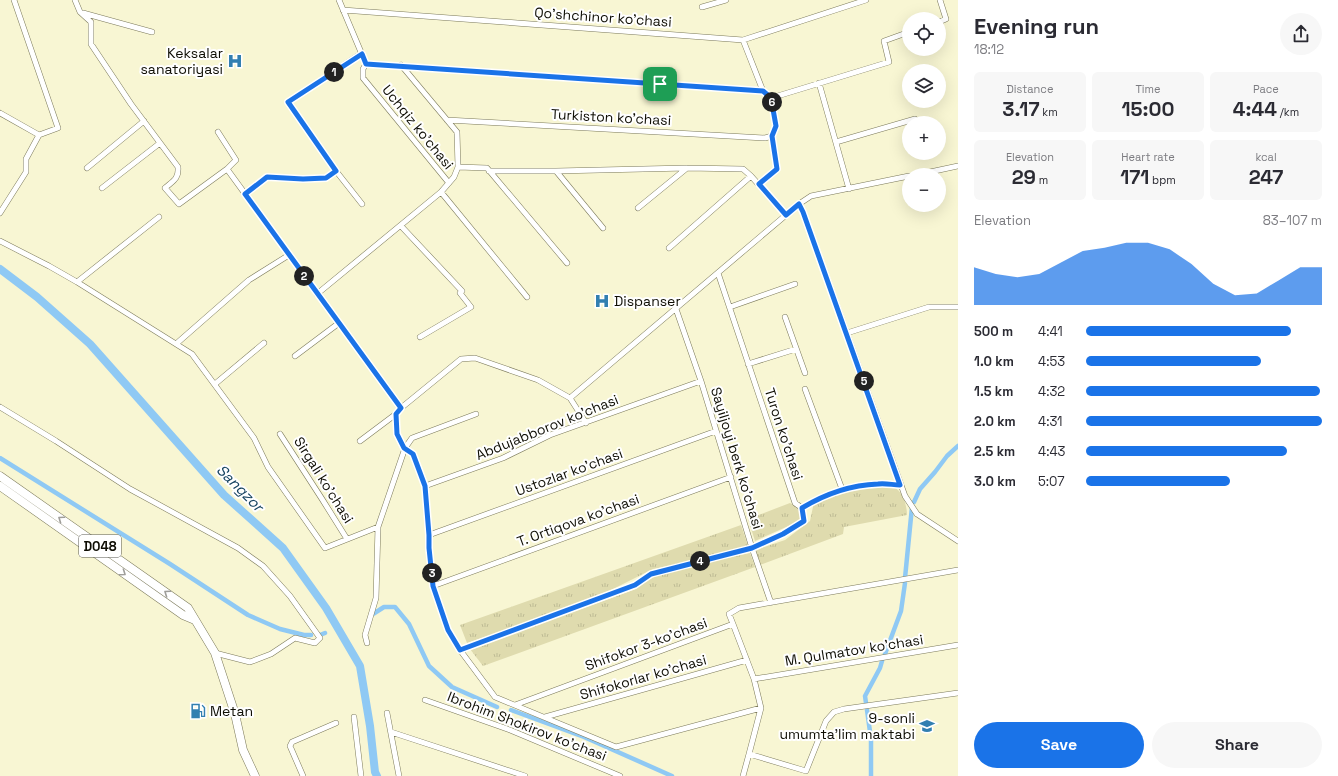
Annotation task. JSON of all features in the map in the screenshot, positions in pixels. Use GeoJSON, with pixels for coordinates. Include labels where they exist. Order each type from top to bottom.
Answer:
{"type":"FeatureCollection","features":[{"type":"Feature","properties":{"kind":"main road","name":"D048"},"geometry":{"type":"LineString","coordinates":[[0,476],[188,608],[215,653],[236,716],[243,750],[255,776]]}},
{"type":"Feature","properties":{"kind":"main road","name":"D048"},"geometry":{"type":"LineString","coordinates":[[0,486],[183,615],[195,620]]}},
{"type":"Feature","properties":{"kind":"street"},"geometry":{"type":"LineString","coordinates":[[0,213],[26,172],[26,159],[39,135],[58,128],[14,0]]}},
{"type":"Feature","properties":{"kind":"street"},"geometry":{"type":"LineString","coordinates":[[75,0],[80,12],[91,22],[91,44],[131,104],[178,167],[178,174],[176,178],[166,188],[179,204],[227,169],[236,160],[218,132]]}},
{"type":"Feature","properties":{"kind":"street","name":"Uchqiz ko'chasi"},"geometry":{"type":"LineString","coordinates":[[338,0],[366,64],[363,69],[363,78],[449,183]]}},
{"type":"Feature","properties":{"kind":"street"},"geometry":{"type":"LineString","coordinates":[[702,7],[726,0]]}},
{"type":"Feature","properties":{"kind":"street"},"geometry":{"type":"LineString","coordinates":[[759,184],[777,169],[772,136],[776,126],[771,98],[763,91],[743,40],[866,0]]}},
{"type":"Feature","properties":{"kind":"street"},"geometry":{"type":"LineString","coordinates":[[940,0],[944,12]]}},
{"type":"Feature","properties":{"kind":"street","name":"Qo'shchinor ko'chasi"},"geometry":{"type":"LineString","coordinates":[[343,10],[743,40]]}},
{"type":"Feature","properties":{"kind":"street"},"geometry":{"type":"LineString","coordinates":[[80,12],[152,32]]}},
{"type":"Feature","properties":{"kind":"street"},"geometry":{"type":"LineString","coordinates":[[771,98],[890,62],[884,41],[902,35]]}},
{"type":"Feature","properties":{"kind":"street"},"geometry":{"type":"LineString","coordinates":[[362,54],[288,102],[336,171],[362,204]]}},
{"type":"Feature","properties":{"kind":"street"},"geometry":{"type":"LineString","coordinates":[[366,64],[763,91]]}},
{"type":"Feature","properties":{"kind":"street"},"geometry":{"type":"LineString","coordinates":[[318,294],[441,192],[454,177],[458,168],[457,132],[401,66]]}},
{"type":"Feature","properties":{"kind":"street"},"geometry":{"type":"LineString","coordinates":[[819,83],[849,189]]}},
{"type":"Feature","properties":{"kind":"street"},"geometry":{"type":"LineString","coordinates":[[0,113],[39,135]]}},
{"type":"Feature","properties":{"kind":"street","name":"Turkiston ko'chasi"},"geometry":{"type":"LineString","coordinates":[[447,120],[765,138],[772,136]]}},
{"type":"Feature","properties":{"kind":"street"},"geometry":{"type":"LineString","coordinates":[[87,168],[144,121]]}},
{"type":"Feature","properties":{"kind":"street"},"geometry":{"type":"LineString","coordinates":[[836,142],[902,123]]}},
{"type":"Feature","properties":{"kind":"street"},"geometry":{"type":"LineString","coordinates":[[102,188],[160,143]]}},
{"type":"Feature","properties":{"kind":"street"},"geometry":{"type":"LineString","coordinates":[[946,169],[958,166]]}},
{"type":"Feature","properties":{"kind":"street"},"geometry":{"type":"LineString","coordinates":[[458,168],[487,168],[567,263]]}},
{"type":"Feature","properties":{"kind":"street"},"geometry":{"type":"LineString","coordinates":[[638,208],[687,168]]}},
{"type":"Feature","properties":{"kind":"street"},"geometry":{"type":"LineString","coordinates":[[489,171],[743,168],[786,215]]}},
{"type":"Feature","properties":{"kind":"street"},"geometry":{"type":"LineString","coordinates":[[227,169],[401,408]]}},
{"type":"Feature","properties":{"kind":"street"},"geometry":{"type":"LineString","coordinates":[[245,194],[267,177],[303,179],[326,178],[336,171]]}},
{"type":"Feature","properties":{"kind":"street"},"geometry":{"type":"LineString","coordinates":[[556,171],[603,228]]}},
{"type":"Feature","properties":{"kind":"street"},"geometry":{"type":"LineString","coordinates":[[669,248],[751,176]]}},
{"type":"Feature","properties":{"kind":"street"},"geometry":{"type":"LineString","coordinates":[[570,398],[799,204],[811,196],[902,178]]}},
{"type":"Feature","properties":{"kind":"street","name":"Uchqiz ko'chasi"},"geometry":{"type":"LineString","coordinates":[[441,192],[527,297]]}},
{"type":"Feature","properties":{"kind":"street"},"geometry":{"type":"LineString","coordinates":[[799,204],[905,496],[917,514],[958,541]]}},
{"type":"Feature","properties":{"kind":"street"},"geometry":{"type":"LineString","coordinates":[[77,282],[159,217]]}},
{"type":"Feature","properties":{"kind":"street"},"geometry":{"type":"LineString","coordinates":[[401,226],[462,291],[460,293],[471,307],[420,337]]}},
{"type":"Feature","properties":{"kind":"street"},"geometry":{"type":"LineString","coordinates":[[0,241],[77,282],[192,354],[254,438],[268,467],[325,548],[378,526]]}},
{"type":"Feature","properties":{"kind":"street"},"geometry":{"type":"LineString","coordinates":[[176,344],[249,280],[289,255]]}},
{"type":"Feature","properties":{"kind":"street","name":"Turon ko'chasi"},"geometry":{"type":"LineString","coordinates":[[718,273],[795,503],[802,508]]}},
{"type":"Feature","properties":{"kind":"street"},"geometry":{"type":"LineString","coordinates":[[730,307],[794,284]]}},
{"type":"Feature","properties":{"kind":"street"},"geometry":{"type":"LineString","coordinates":[[846,333],[929,307],[958,307]]}},
{"type":"Feature","properties":{"kind":"street","name":"Sayiljoyi berk ko'chasi"},"geometry":{"type":"LineString","coordinates":[[460,650],[635,585],[651,574],[752,548],[701,381],[676,309]]}},
{"type":"Feature","properties":{"kind":"street"},"geometry":{"type":"LineString","coordinates":[[785,317],[805,373]]}},
{"type":"Feature","properties":{"kind":"street"},"geometry":{"type":"LineString","coordinates":[[294,356],[339,323]]}},
{"type":"Feature","properties":{"kind":"street"},"geometry":{"type":"LineString","coordinates":[[214,384],[264,343]]}},
{"type":"Feature","properties":{"kind":"street"},"geometry":{"type":"LineString","coordinates":[[748,364],[796,349]]}},
{"type":"Feature","properties":{"kind":"street"},"geometry":{"type":"LineString","coordinates":[[360,441],[396,414],[401,408],[461,359],[475,358],[538,380],[570,398],[586,423]]}},
{"type":"Feature","properties":{"kind":"street","name":"Abdujabborov ko'chasi"},"geometry":{"type":"LineString","coordinates":[[425,486],[503,458],[550,436],[701,381]]}},
{"type":"Feature","properties":{"kind":"street"},"geometry":{"type":"LineString","coordinates":[[805,389],[842,489]]}},
{"type":"Feature","properties":{"kind":"street"},"geometry":{"type":"LineString","coordinates":[[0,407],[56,440],[130,489],[238,548],[263,566],[290,596],[320,638],[315,643],[295,638],[271,654],[250,662],[215,653]]}},
{"type":"Feature","properties":{"kind":"street"},"geometry":{"type":"LineString","coordinates":[[396,414],[397,434],[404,448],[413,454],[425,486],[433,586],[448,630],[460,650],[495,697],[616,747],[761,708]]}},
{"type":"Feature","properties":{"kind":"street"},"geometry":{"type":"LineString","coordinates":[[368,643],[365,635],[376,598],[378,526],[404,448],[412,438],[476,414]]}},
{"type":"Feature","properties":{"kind":"street","name":"Ustozlar ko'chasi"},"geometry":{"type":"LineString","coordinates":[[429,535],[716,431]]}},
{"type":"Feature","properties":{"kind":"street","name":"Sirgali ko'chasi"},"geometry":{"type":"LineString","coordinates":[[280,434],[347,539]]}},
{"type":"Feature","properties":{"kind":"street","name":"T. Ortiqova ko'chasi"},"geometry":{"type":"LineString","coordinates":[[433,586],[731,477]]}},
{"type":"Feature","properties":{"kind":"street"},"geometry":{"type":"LineString","coordinates":[[771,603],[752,548],[783,534],[804,521],[802,508],[815,500],[842,489],[879,484],[900,485]]}},
{"type":"Feature","properties":{"kind":"street"},"geometry":{"type":"LineString","coordinates":[[743,776],[761,708],[754,679],[729,614],[739,608],[958,570]]}},
{"type":"Feature","properties":{"kind":"street","name":"Shifokor 3-ko'chasi"},"geometry":{"type":"LineString","coordinates":[[515,705],[733,624]]}},
{"type":"Feature","properties":{"kind":"street","name":"M. Qulmatov ko'chasi"},"geometry":{"type":"LineString","coordinates":[[754,679],[958,645]]}},
{"type":"Feature","properties":{"kind":"street","name":"Shifokorlar ko'chasi"},"geometry":{"type":"LineString","coordinates":[[545,717],[747,660]]}},
{"type":"Feature","properties":{"kind":"street"},"geometry":{"type":"LineString","coordinates":[[749,754],[807,774],[826,721],[834,712],[844,709],[958,694]]}},
{"type":"Feature","properties":{"kind":"street","name":"Ibrohim Shokirov ko'chasi"},"geometry":{"type":"LineString","coordinates":[[425,700],[510,730],[620,776]]}},
{"type":"Feature","properties":{"kind":"street"},"geometry":{"type":"LineString","coordinates":[[387,713],[399,776]]}},
{"type":"Feature","properties":{"kind":"street"},"geometry":{"type":"LineString","coordinates":[[354,717],[361,776]]}},
{"type":"Feature","properties":{"kind":"street"},"geometry":{"type":"LineString","coordinates":[[303,776],[290,746],[292,742],[336,723]]}},
{"type":"Feature","properties":{"kind":"street"},"geometry":{"type":"LineString","coordinates":[[391,732],[525,776]]}},
{"type":"Feature","properties":{"kind":"green space"},"geometry":{"type":"Polygon","coordinates":[[[880,486],[891,486],[899,491],[905,503],[907,515],[844,527],[843,534],[760,565],[755,550],[785,540],[810,521],[814,502],[842,492],[880,486]]]}},
{"type":"Feature","properties":{"kind":"green space"},"geometry":{"type":"Polygon","coordinates":[[[790,503],[798,507],[802,520],[755,541],[748,519],[790,503]]]}},
{"type":"Feature","properties":{"kind":"green space"},"geometry":{"type":"Polygon","coordinates":[[[741,525],[748,546],[697,560],[653,569],[607,592],[542,618],[467,643],[460,625],[741,525]]]}},
{"type":"Feature","properties":{"kind":"green space"},"geometry":{"type":"Polygon","coordinates":[[[750,553],[755,567],[483,666],[470,649],[636,589],[644,582],[660,574],[750,553]]]}},
{"type":"Feature","properties":{"kind":"waterway","name":"Sangzor"},"geometry":{"type":"LineString","coordinates":[[0,269],[37,297],[90,344],[224,495],[283,548],[326,608],[360,666],[370,726],[375,772],[377,776]]}},
{"type":"Feature","properties":{"kind":"waterway"},"geometry":{"type":"LineString","coordinates":[[914,502],[920,489],[947,456],[958,446]]}},
{"type":"Feature","properties":{"kind":"waterway"},"geometry":{"type":"LineString","coordinates":[[0,458],[170,564],[248,615],[280,629],[304,635],[311,635]]}},
{"type":"Feature","properties":{"kind":"waterway"},"geometry":{"type":"LineString","coordinates":[[905,578],[912,507]]}},
{"type":"Feature","properties":{"kind":"waterway"},"geometry":{"type":"LineString","coordinates":[[885,654],[901,611],[905,583]]}},
{"type":"Feature","properties":{"kind":"waterway"},"geometry":{"type":"LineString","coordinates":[[373,614],[384,607],[395,607],[409,624],[429,666],[452,687],[497,707]]}},
{"type":"Feature","properties":{"kind":"waterway"},"geometry":{"type":"LineString","coordinates":[[320,635],[325,633]]}},
{"type":"Feature","properties":{"kind":"waterway"},"geometry":{"type":"LineString","coordinates":[[866,703],[865,696],[880,668],[882,661]]}},
{"type":"Feature","properties":{"kind":"waterway"},"geometry":{"type":"LineString","coordinates":[[511,710],[584,737],[672,776]]}},
{"type":"Feature","properties":{"kind":"waterway"},"geometry":{"type":"LineString","coordinates":[[867,710],[871,739],[871,776]]}},
{"type":"Feature","properties":{"kind":"place","name":"Keksalar sanatoriyasi"},"geometry":{"type":"Point","coordinates":[235,61]}},
{"type":"Feature","properties":{"kind":"place","name":"Dispanser"},"geometry":{"type":"Point","coordinates":[602,301]}},
{"type":"Feature","properties":{"kind":"place","name":"Metan"},"geometry":{"type":"Point","coordinates":[198,711]}},
{"type":"Feature","properties":{"kind":"place","name":"9-sonli umumta'lim maktabi"},"geometry":{"type":"Point","coordinates":[927,726]}},
{"type":"Feature","properties":{"kind":"route"},"geometry":{"type":"LineString","coordinates":[[362,54],[366,64],[660,84],[763,91],[771,98],[776,126],[772,136],[777,169],[759,184],[786,215],[799,204],[803,212],[900,485],[879,484],[842,489],[815,500],[802,508],[804,521],[783,534],[752,548],[651,574],[635,585],[460,650],[448,630],[433,586],[425,486],[413,454],[404,448],[397,434],[396,414],[401,408],[245,194],[267,177],[303,179],[326,178],[336,171],[288,102],[362,54]]}}]}
